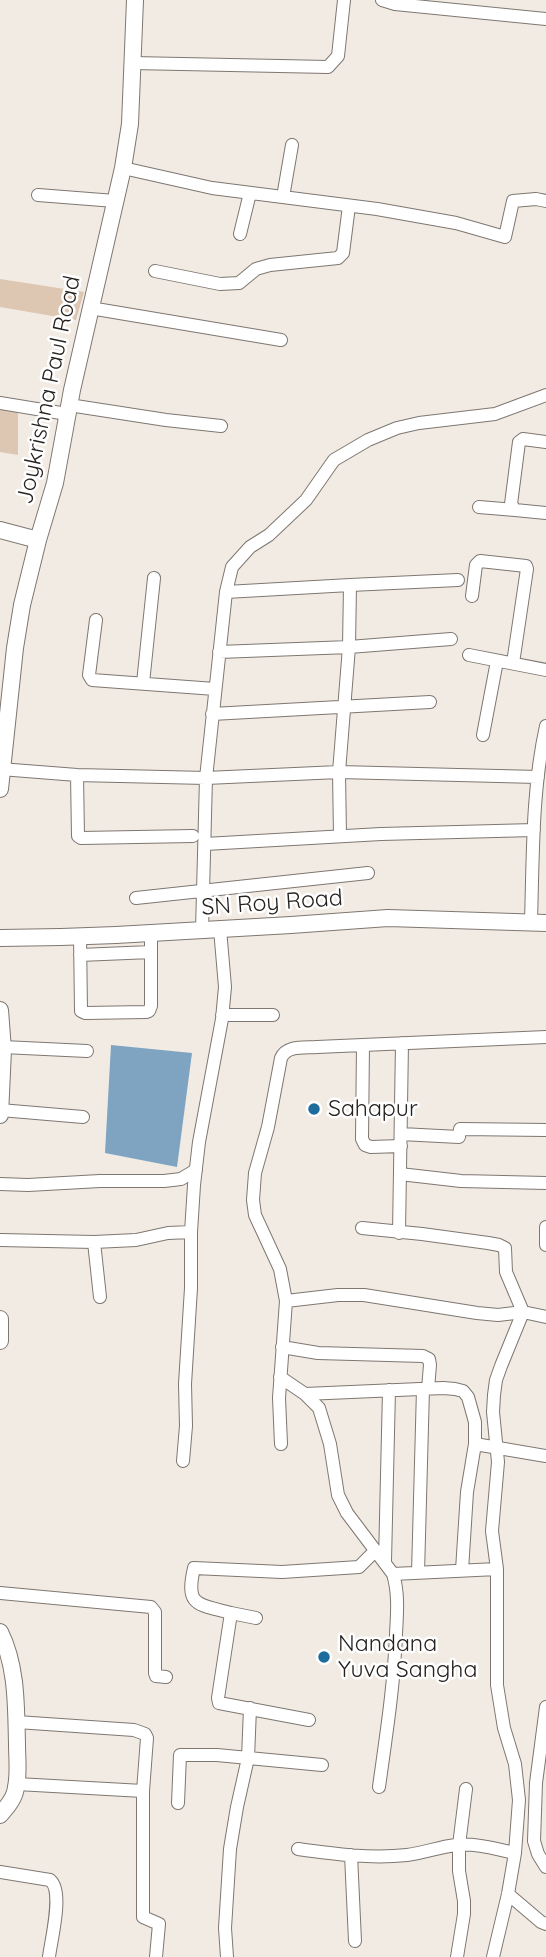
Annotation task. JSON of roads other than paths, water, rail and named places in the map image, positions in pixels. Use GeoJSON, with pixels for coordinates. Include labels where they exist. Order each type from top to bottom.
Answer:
{"type":"FeatureCollection","features":[{"type":"Feature","properties":{"kind":"street","name":"Joykrishna Paul Road"},"geometry":{"type":"LineString","coordinates":[[0,789],[5,686],[37,540],[55,482],[90,307],[123,168],[130,124],[135,0]]}},
{"type":"Feature","properties":{"kind":"street"},"geometry":{"type":"LineString","coordinates":[[133,63],[328,67],[338,56],[344,0]]}},
{"type":"Feature","properties":{"kind":"street"},"geometry":{"type":"LineString","coordinates":[[382,0],[395,4],[546,19]]}},
{"type":"Feature","properties":{"kind":"street"},"geometry":{"type":"LineString","coordinates":[[283,197],[292,145]]}},
{"type":"Feature","properties":{"kind":"street"},"geometry":{"type":"LineString","coordinates":[[123,168],[212,188],[456,223],[505,237],[513,201],[546,201]]}},
{"type":"Feature","properties":{"kind":"street"},"geometry":{"type":"LineString","coordinates":[[240,234],[250,192]]}},
{"type":"Feature","properties":{"kind":"street"},"geometry":{"type":"LineString","coordinates":[[38,195],[115,201]]}},
{"type":"Feature","properties":{"kind":"street"},"geometry":{"type":"LineString","coordinates":[[155,271],[220,284],[239,283],[256,268],[338,258],[343,253],[349,206]]}},
{"type":"Feature","properties":{"kind":"street"},"geometry":{"type":"LineString","coordinates":[[90,307],[281,340]]}},
{"type":"Feature","properties":{"kind":"street"},"geometry":{"type":"LineString","coordinates":[[202,930],[206,778],[226,592],[232,567],[250,547],[268,535],[306,500],[334,460],[368,440],[397,428],[419,423],[495,414],[546,395]]}},
{"type":"Feature","properties":{"kind":"street"},"geometry":{"type":"LineString","coordinates":[[0,403],[221,426]]}},
{"type":"Feature","properties":{"kind":"street"},"geometry":{"type":"LineString","coordinates":[[515,510],[511,504],[519,442],[523,439],[546,442]]}},
{"type":"Feature","properties":{"kind":"street"},"geometry":{"type":"LineString","coordinates":[[479,507],[546,513]]}},
{"type":"Feature","properties":{"kind":"street"},"geometry":{"type":"LineString","coordinates":[[0,530],[37,540]]}},
{"type":"Feature","properties":{"kind":"street"},"geometry":{"type":"LineString","coordinates":[[472,596],[476,565],[480,561],[526,566],[513,663]]}},
{"type":"Feature","properties":{"kind":"street"},"geometry":{"type":"LineString","coordinates":[[143,683],[154,578]]}},
{"type":"Feature","properties":{"kind":"street"},"geometry":{"type":"LineString","coordinates":[[226,592],[458,580]]}},
{"type":"Feature","properties":{"kind":"street"},"geometry":{"type":"LineString","coordinates":[[340,836],[339,772],[350,585]]}},
{"type":"Feature","properties":{"kind":"street"},"geometry":{"type":"LineString","coordinates":[[96,620],[89,678],[92,680],[215,689]]}},
{"type":"Feature","properties":{"kind":"street"},"geometry":{"type":"LineString","coordinates":[[219,652],[348,647],[452,639]]}},
{"type":"Feature","properties":{"kind":"street"},"geometry":{"type":"LineString","coordinates":[[469,655],[546,670]]}},
{"type":"Feature","properties":{"kind":"street"},"geometry":{"type":"LineString","coordinates":[[483,735],[497,661]]}},
{"type":"Feature","properties":{"kind":"street"},"geometry":{"type":"LineString","coordinates":[[212,714],[430,702]]}},
{"type":"Feature","properties":{"kind":"street"},"geometry":{"type":"LineString","coordinates":[[538,922],[534,830],[538,777],[546,726]]}},
{"type":"Feature","properties":{"kind":"street"},"geometry":{"type":"LineString","coordinates":[[1,769],[77,775],[206,778],[339,772],[538,777]]}},
{"type":"Feature","properties":{"kind":"street"},"geometry":{"type":"LineString","coordinates":[[77,775],[80,838],[193,836]]}},
{"type":"Feature","properties":{"kind":"street"},"geometry":{"type":"LineString","coordinates":[[205,844],[340,836],[534,830]]}},
{"type":"Feature","properties":{"kind":"street"},"geometry":{"type":"LineString","coordinates":[[136,898],[368,873]]}},
{"type":"Feature","properties":{"kind":"street","name":"SN Roy Road"},"geometry":{"type":"LineString","coordinates":[[0,938],[116,935],[388,918],[538,922]]}},
{"type":"Feature","properties":{"kind":"street"},"geometry":{"type":"LineString","coordinates":[[183,1461],[191,1233],[196,1170],[225,987],[220,929]]}},
{"type":"Feature","properties":{"kind":"street"},"geometry":{"type":"LineString","coordinates":[[80,936],[82,1013],[146,1012],[152,1006],[151,932]]}},
{"type":"Feature","properties":{"kind":"street"},"geometry":{"type":"LineString","coordinates":[[116,935],[117,954]]}},
{"type":"Feature","properties":{"kind":"street"},"geometry":{"type":"LineString","coordinates":[[80,955],[151,952]]}},
{"type":"Feature","properties":{"kind":"street"},"geometry":{"type":"LineString","coordinates":[[0,1015],[3,1047],[0,1113],[83,1117]]}},
{"type":"Feature","properties":{"kind":"street"},"geometry":{"type":"LineString","coordinates":[[222,1015],[273,1015]]}},
{"type":"Feature","properties":{"kind":"street"},"geometry":{"type":"LineString","coordinates":[[281,1444],[279,1398],[286,1301],[280,1269],[255,1214],[253,1200],[255,1173],[268,1127],[281,1058],[288,1049],[546,1037]]}},
{"type":"Feature","properties":{"kind":"street"},"geometry":{"type":"LineString","coordinates":[[399,1233],[402,1043]]}},
{"type":"Feature","properties":{"kind":"street"},"geometry":{"type":"LineString","coordinates":[[363,1045],[362,1139],[365,1145],[371,1147],[401,1140],[459,1137],[460,1129],[546,1130]]}},
{"type":"Feature","properties":{"kind":"street"},"geometry":{"type":"LineString","coordinates":[[3,1047],[87,1051]]}},
{"type":"Feature","properties":{"kind":"street"},"geometry":{"type":"LineString","coordinates":[[0,1184],[164,1181],[181,1179],[196,1170]]}},
{"type":"Feature","properties":{"kind":"street"},"geometry":{"type":"LineString","coordinates":[[400,1174],[473,1182],[546,1183]]}},
{"type":"Feature","properties":{"kind":"street"},"geometry":{"type":"LineString","coordinates":[[546,1227],[546,1245]]}},
{"type":"Feature","properties":{"kind":"street"},"geometry":{"type":"LineString","coordinates":[[362,1228],[488,1243],[505,1248],[506,1272],[523,1312],[496,1380],[493,1412],[498,1479],[492,1531],[497,1569],[497,1685],[504,1728],[519,1786],[515,1853],[493,1957]]}},
{"type":"Feature","properties":{"kind":"street"},"geometry":{"type":"LineString","coordinates":[[0,1240],[94,1242],[191,1233]]}},
{"type":"Feature","properties":{"kind":"street"},"geometry":{"type":"LineString","coordinates":[[94,1242],[100,1297]]}},
{"type":"Feature","properties":{"kind":"street"},"geometry":{"type":"LineString","coordinates":[[286,1301],[364,1295],[477,1313],[498,1315],[523,1312],[546,1317]]}},
{"type":"Feature","properties":{"kind":"street"},"geometry":{"type":"LineString","coordinates":[[0,1319],[0,1340]]}},
{"type":"Feature","properties":{"kind":"street"},"geometry":{"type":"LineString","coordinates":[[282,1347],[318,1353],[423,1356],[429,1359],[425,1389],[418,1573]]}},
{"type":"Feature","properties":{"kind":"street"},"geometry":{"type":"LineString","coordinates":[[280,1377],[305,1394],[323,1415],[338,1495],[347,1513],[393,1574],[396,1586],[394,1688],[379,1787]]}},
{"type":"Feature","properties":{"kind":"street"},"geometry":{"type":"LineString","coordinates":[[305,1394],[455,1388],[463,1391],[468,1397],[475,1422],[475,1444],[467,1492],[462,1570]]}},
{"type":"Feature","properties":{"kind":"street"},"geometry":{"type":"LineString","coordinates":[[385,1562],[389,1390]]}},
{"type":"Feature","properties":{"kind":"street"},"geometry":{"type":"LineString","coordinates":[[475,1444],[546,1456]]}},
{"type":"Feature","properties":{"kind":"street"},"geometry":{"type":"LineString","coordinates":[[256,1618],[198,1604],[193,1600],[191,1594],[194,1568],[282,1572],[359,1567],[375,1551]]}},
{"type":"Feature","properties":{"kind":"street"},"geometry":{"type":"LineString","coordinates":[[393,1574],[497,1569]]}},
{"type":"Feature","properties":{"kind":"street"},"geometry":{"type":"LineString","coordinates":[[0,1593],[151,1607],[155,1612],[155,1673],[156,1676],[166,1677]]}},
{"type":"Feature","properties":{"kind":"street"},"geometry":{"type":"LineString","coordinates":[[231,1613],[219,1703],[309,1720]]}},
{"type":"Feature","properties":{"kind":"street"},"geometry":{"type":"LineString","coordinates":[[0,1632],[8,1648],[6,1676],[17,1702],[17,1784],[13,1797],[0,1815]]}},
{"type":"Feature","properties":{"kind":"street"},"geometry":{"type":"LineString","coordinates":[[546,1707],[536,1783],[534,1841],[546,1867]]}},
{"type":"Feature","properties":{"kind":"street"},"geometry":{"type":"LineString","coordinates":[[228,1957],[225,1928],[230,1849],[248,1758],[250,1708]]}},
{"type":"Feature","properties":{"kind":"street"},"geometry":{"type":"LineString","coordinates":[[17,1722],[142,1732],[147,1738],[142,1791],[142,1915],[159,1924],[156,1957]]}},
{"type":"Feature","properties":{"kind":"street"},"geometry":{"type":"LineString","coordinates":[[178,1803],[180,1755],[321,1765]]}},
{"type":"Feature","properties":{"kind":"street"},"geometry":{"type":"LineString","coordinates":[[17,1784],[142,1791]]}},
{"type":"Feature","properties":{"kind":"street"},"geometry":{"type":"LineString","coordinates":[[457,1957],[463,1925],[464,1901],[459,1871],[459,1844],[466,1789]]}},
{"type":"Feature","properties":{"kind":"street"},"geometry":{"type":"LineString","coordinates":[[298,1849],[382,1857],[411,1855],[459,1844],[515,1853]]}},
{"type":"Feature","properties":{"kind":"street"},"geometry":{"type":"LineString","coordinates":[[351,1855],[355,1941]]}},
{"type":"Feature","properties":{"kind":"street"},"geometry":{"type":"LineString","coordinates":[[0,1872],[50,1880],[54,1883],[56,1907],[49,1957]]}},
{"type":"Feature","properties":{"kind":"street"},"geometry":{"type":"LineString","coordinates":[[508,1894],[546,1924]]}},
{"type":"Feature","properties":{"kind":"water"},"geometry":{"type":"Polygon","coordinates":[[[111,1045],[192,1053],[177,1167],[105,1153],[111,1045]]]}},
{"type":"Feature","properties":{"kind":"place","name":"Sahapur"},"geometry":{"type":"Point","coordinates":[314,1109]}},
{"type":"Feature","properties":{"kind":"place","name":"Nandana Yuva Sangha"},"geometry":{"type":"Point","coordinates":[324,1657]}}]}
